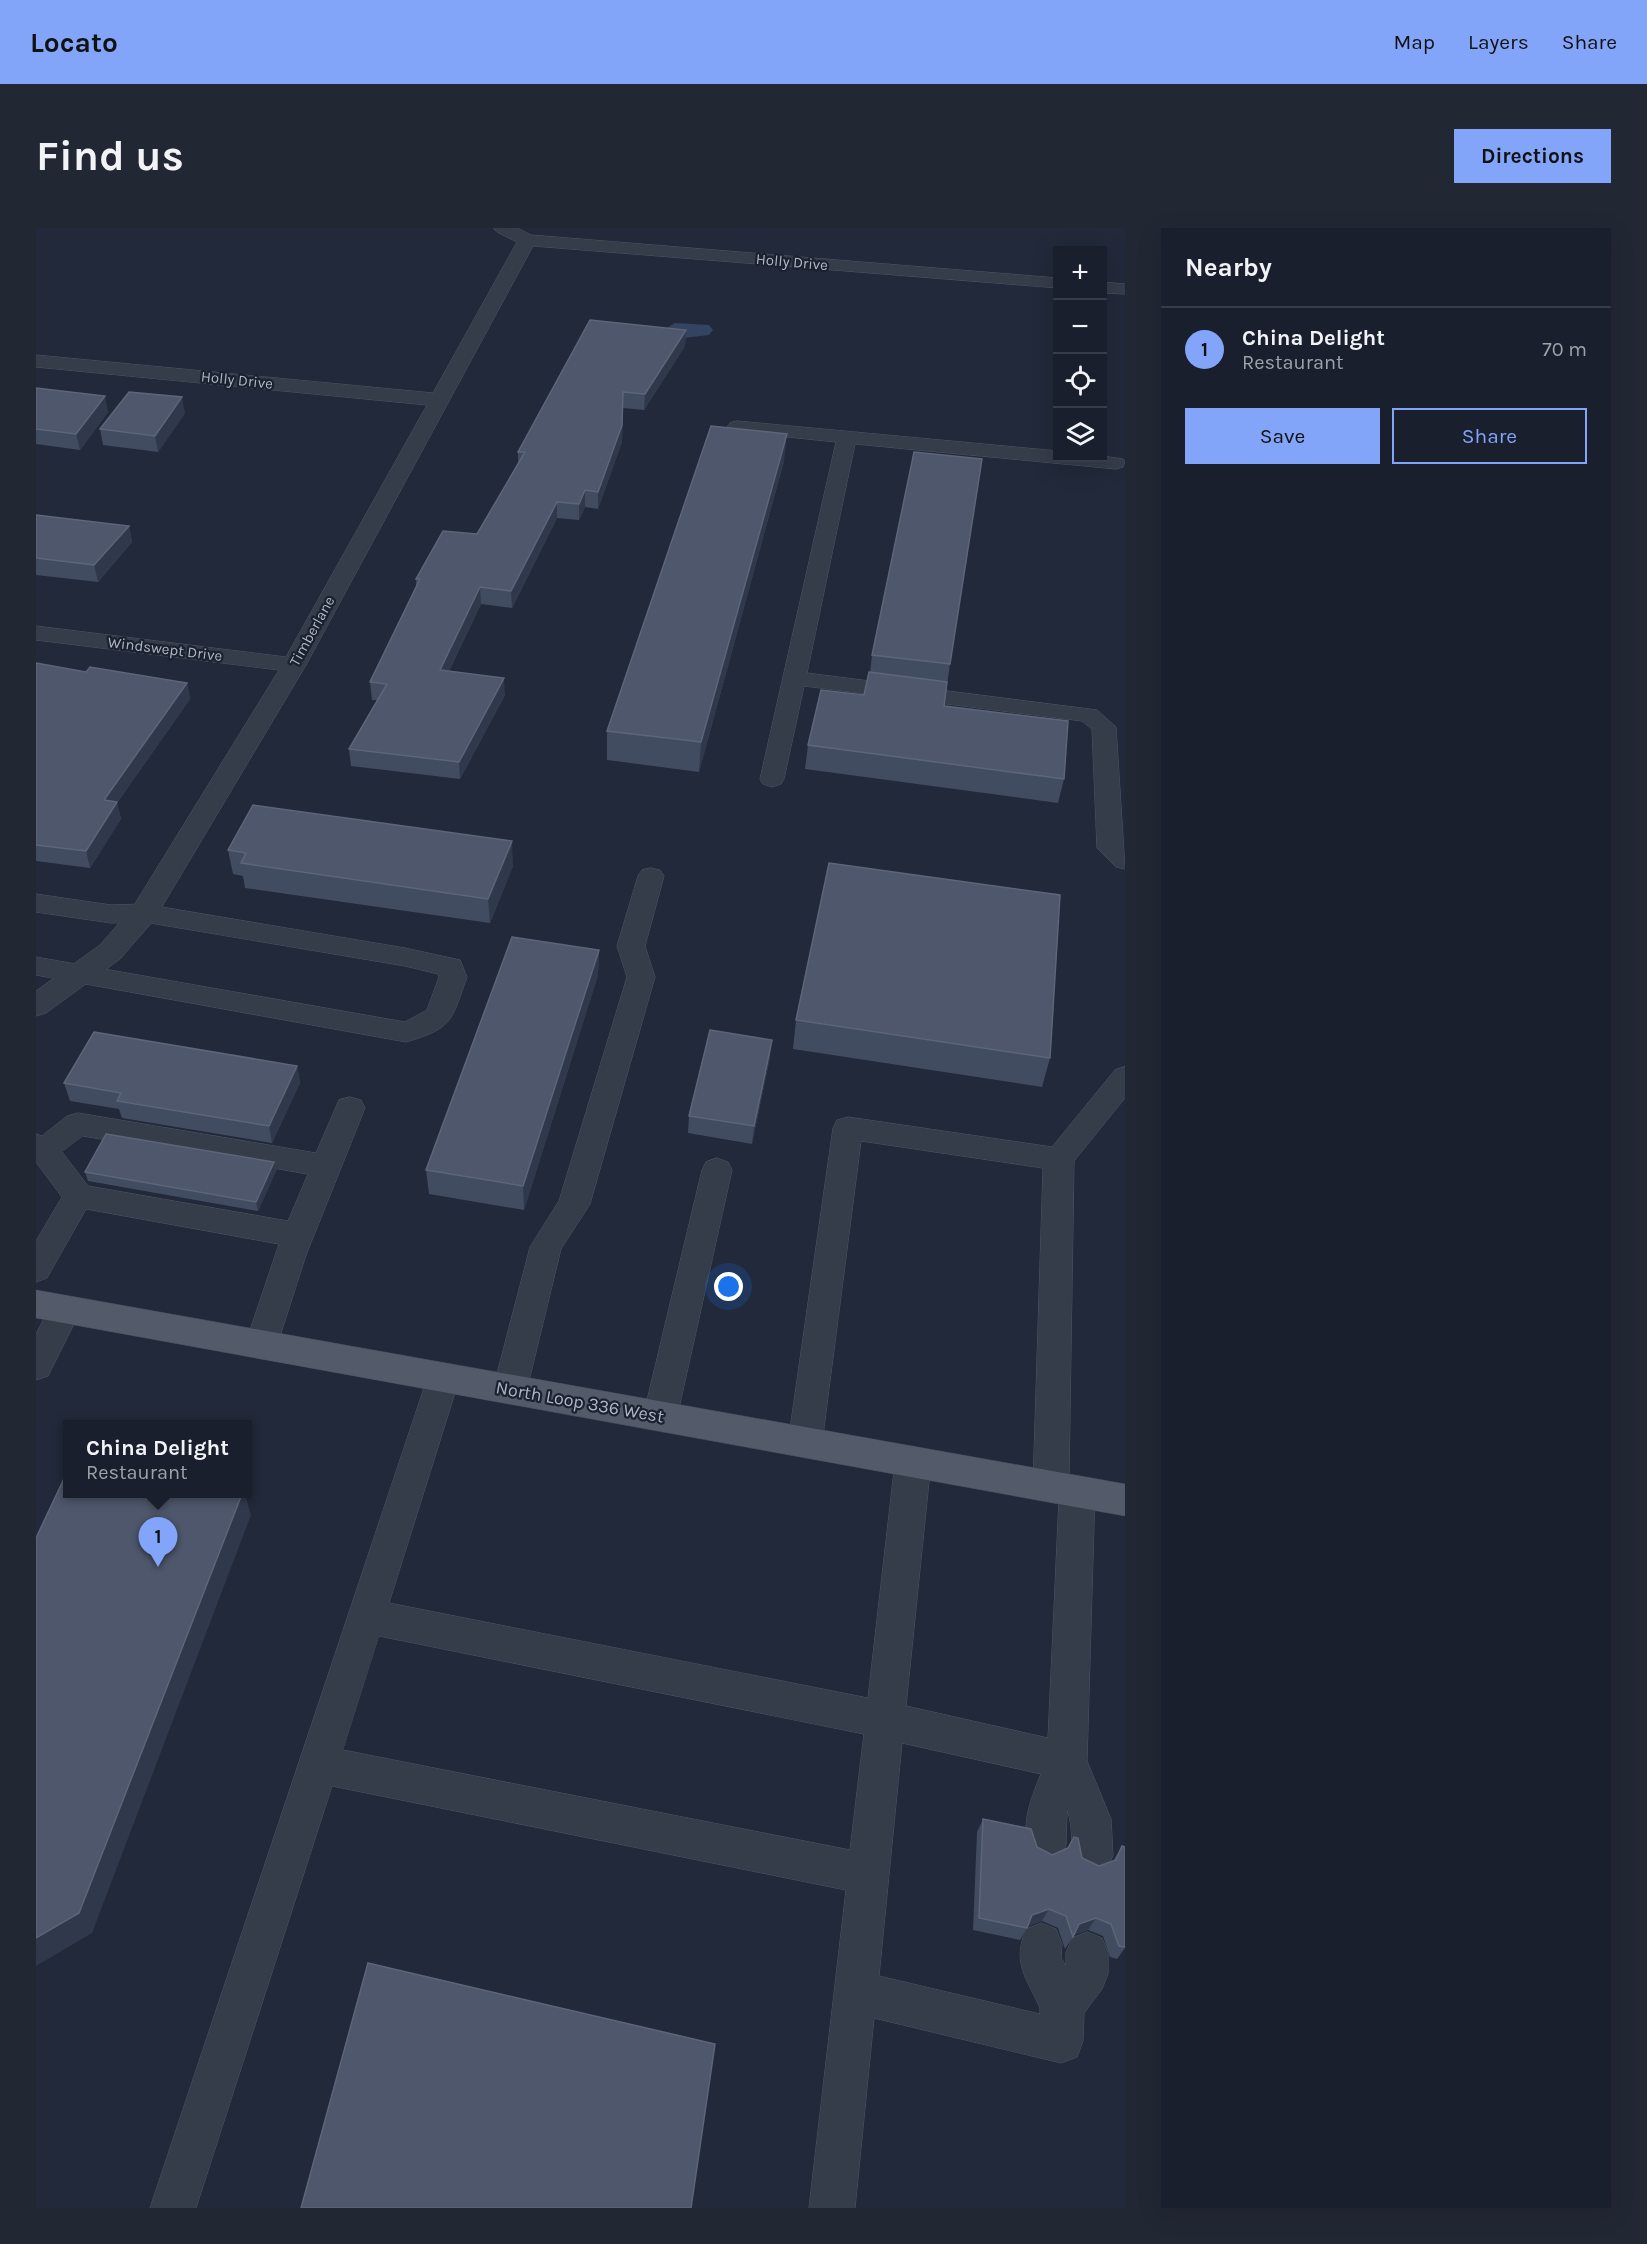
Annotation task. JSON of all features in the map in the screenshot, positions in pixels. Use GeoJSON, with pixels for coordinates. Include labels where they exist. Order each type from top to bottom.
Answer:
{"type":"FeatureCollection","features":[{"type":"Feature","properties":{"kind":"main road","name":"North Loop 336 West"},"geometry":{"type":"LineString","coordinates":[[51,1307],[1125,1500]]}},
{"type":"Feature","properties":{"kind":"street"},"geometry":{"type":"LineString","coordinates":[[503,228],[527,240]]}},
{"type":"Feature","properties":{"kind":"street","name":"Holly Drive"},"geometry":{"type":"LineString","coordinates":[[527,240],[1053,283]]}},
{"type":"Feature","properties":{"kind":"street","name":"Timberlane"},"geometry":{"type":"LineString","coordinates":[[36,1006],[83,974],[120,943],[144,913],[294,665],[527,240]]}},
{"type":"Feature","properties":{"kind":"street"},"geometry":{"type":"LineString","coordinates":[[1107,287],[1125,289]]}},
{"type":"Feature","properties":{"kind":"street","name":"Holly Drive"},"geometry":{"type":"LineString","coordinates":[[36,361],[438,400]]}},
{"type":"Feature","properties":{"kind":"street","name":"Windswept Drive"},"geometry":{"type":"LineString","coordinates":[[36,633],[294,665]]}},
{"type":"Feature","properties":{"kind":"lane"},"geometry":{"type":"LineString","coordinates":[[737,427],[1116,463]]}},
{"type":"Feature","properties":{"kind":"lane"},"geometry":{"type":"LineString","coordinates":[[772,778],[847,437]]}},
{"type":"Feature","properties":{"kind":"lane"},"geometry":{"type":"LineString","coordinates":[[795,678],[1089,715],[1104,727],[1110,848],[1125,861]]}},
{"type":"Feature","properties":{"kind":"lane"},"geometry":{"type":"LineString","coordinates":[[510,1389],[546,1247],[574,1204],[641,977],[631,946],[651,876]]}},
{"type":"Feature","properties":{"kind":"lane"},"geometry":{"type":"LineString","coordinates":[[36,903],[111,914],[144,913],[440,963],[450,967],[453,976],[438,1016],[425,1025],[406,1032],[36,966]]}},
{"type":"Feature","properties":{"kind":"lane"},"geometry":{"type":"LineString","coordinates":[[1092,1855],[1091,1819],[1067,1761],[1059,1159],[1125,1077]]}},
{"type":"Feature","properties":{"kind":"lane"},"geometry":{"type":"LineString","coordinates":[[262,1345],[298,1235],[350,1108]]}},
{"type":"Feature","properties":{"kind":"lane"},"geometry":{"type":"LineString","coordinates":[[298,1235],[78,1196],[40,1148],[78,1124],[327,1166]]}},
{"type":"Feature","properties":{"kind":"lane"},"geometry":{"type":"LineString","coordinates":[[805,1443],[848,1128],[1059,1159]]}},
{"type":"Feature","properties":{"kind":"lane"},"geometry":{"type":"LineString","coordinates":[[660,1417],[717,1170]]}},
{"type":"Feature","properties":{"kind":"lane"},"geometry":{"type":"LineString","coordinates":[[36,1269],[78,1196]]}},
{"type":"Feature","properties":{"kind":"lane"},"geometry":{"type":"LineString","coordinates":[[36,1366],[51,1307]]}},
{"type":"Feature","properties":{"kind":"lane"},"geometry":{"type":"LineString","coordinates":[[172,2208],[319,1764],[443,1377]]}},
{"type":"Feature","properties":{"kind":"lane"},"geometry":{"type":"LineString","coordinates":[[832,2208],[913,1462]]}},
{"type":"Feature","properties":{"kind":"lane"},"geometry":{"type":"LineString","coordinates":[[367,1616],[885,1720],[1067,1761]]}},
{"type":"Feature","properties":{"kind":"lane"},"geometry":{"type":"LineString","coordinates":[[1046,1845],[1047,1808],[1067,1761]]}},
{"type":"Feature","properties":{"kind":"lane"},"geometry":{"type":"LineString","coordinates":[[319,1764],[869,1874]]}},
{"type":"Feature","properties":{"kind":"lane"},"geometry":{"type":"LineString","coordinates":[[1041,1944],[1040,1960],[1062,2024]]}},
{"type":"Feature","properties":{"kind":"lane"},"geometry":{"type":"LineString","coordinates":[[1062,2024],[1087,1974],[1087,1953]]}},
{"type":"Feature","properties":{"kind":"lane"},"geometry":{"type":"LineString","coordinates":[[856,1992],[1062,2024]]}},
{"type":"Feature","properties":{"kind":"water"},"geometry":{"type":"Polygon","coordinates":[[[675,323],[709,325],[713,330],[709,335],[684,338],[665,329],[675,323]]]}},
{"type":"Feature","properties":{"kind":"building"},"geometry":{"type":"Polygon","coordinates":[[[590,320],[686,330],[645,394],[623,392],[622,425],[598,492],[585,490],[579,504],[557,502],[511,591],[480,587],[440,670],[504,678],[459,762],[349,749],[387,684],[370,682],[420,579],[416,579],[443,531],[477,534],[525,452],[518,452],[590,320]]]}},
{"type":"Feature","properties":{"kind":"building"},"geometry":{"type":"Polygon","coordinates":[[[36,388],[105,396],[76,434],[36,429],[36,388]]]}},
{"type":"Feature","properties":{"kind":"building"},"geometry":{"type":"Polygon","coordinates":[[[129,392],[182,397],[155,436],[100,429],[129,392]]]}},
{"type":"Feature","properties":{"kind":"building"},"geometry":{"type":"Polygon","coordinates":[[[711,426],[787,434],[701,742],[607,731],[711,426]]]}},
{"type":"Feature","properties":{"kind":"building"},"geometry":{"type":"Polygon","coordinates":[[[914,452],[982,459],[950,664],[872,655],[914,452]]]}},
{"type":"Feature","properties":{"kind":"building"},"geometry":{"type":"Polygon","coordinates":[[[36,515],[129,526],[94,565],[36,558],[36,515]]]}},
{"type":"Feature","properties":{"kind":"building"},"geometry":{"type":"Polygon","coordinates":[[[36,663],[86,672],[90,667],[187,683],[104,800],[117,802],[86,851],[36,845],[36,663]]]}},
{"type":"Feature","properties":{"kind":"building"},"geometry":{"type":"Polygon","coordinates":[[[869,672],[947,682],[944,706],[1068,721],[1064,779],[808,745],[821,690],[864,695],[869,672]]]}},
{"type":"Feature","properties":{"kind":"building"},"geometry":{"type":"Polygon","coordinates":[[[253,805],[512,841],[488,899],[241,863],[246,853],[228,850],[253,805]]]}},
{"type":"Feature","properties":{"kind":"building"},"geometry":{"type":"Polygon","coordinates":[[[829,863],[1060,895],[1050,1058],[796,1020],[829,863]]]}},
{"type":"Feature","properties":{"kind":"building"},"geometry":{"type":"Polygon","coordinates":[[[512,937],[599,950],[523,1186],[426,1170],[512,937]]]}},
{"type":"Feature","properties":{"kind":"building"},"geometry":{"type":"Polygon","coordinates":[[[710,1030],[772,1040],[754,1126],[689,1116],[710,1030]]]}},
{"type":"Feature","properties":{"kind":"building"},"geometry":{"type":"Polygon","coordinates":[[[94,1032],[297,1066],[269,1126],[117,1101],[121,1093],[64,1083],[94,1032]]]}},
{"type":"Feature","properties":{"kind":"building"},"geometry":{"type":"Polygon","coordinates":[[[106,1134],[274,1162],[256,1202],[85,1172],[106,1134]]]}},
{"type":"Feature","properties":{"kind":"building"},"geometry":{"type":"Polygon","coordinates":[[[63,1481],[63,1498],[240,1498],[79,1913],[36,1938],[36,1538],[63,1481]]]}},
{"type":"Feature","properties":{"kind":"building"},"geometry":{"type":"Polygon","coordinates":[[[983,1819],[1031,1829],[1037,1847],[1052,1855],[1068,1848],[1074,1837],[1078,1838],[1082,1858],[1099,1866],[1116,1860],[1122,1846],[1125,1847],[1125,1947],[1119,1946],[1111,1924],[1096,1918],[1079,1924],[1073,1937],[1066,1916],[1049,1909],[1032,1915],[1027,1928],[979,1918],[983,1819]]]}},
{"type":"Feature","properties":{"kind":"building"},"geometry":{"type":"Polygon","coordinates":[[[368,1963],[715,2044],[691,2208],[301,2208],[368,1963]]]}},
{"type":"Feature","properties":{"kind":"place","name":"China Delight"},"geometry":{"type":"Point","coordinates":[158,1567]}}]}
